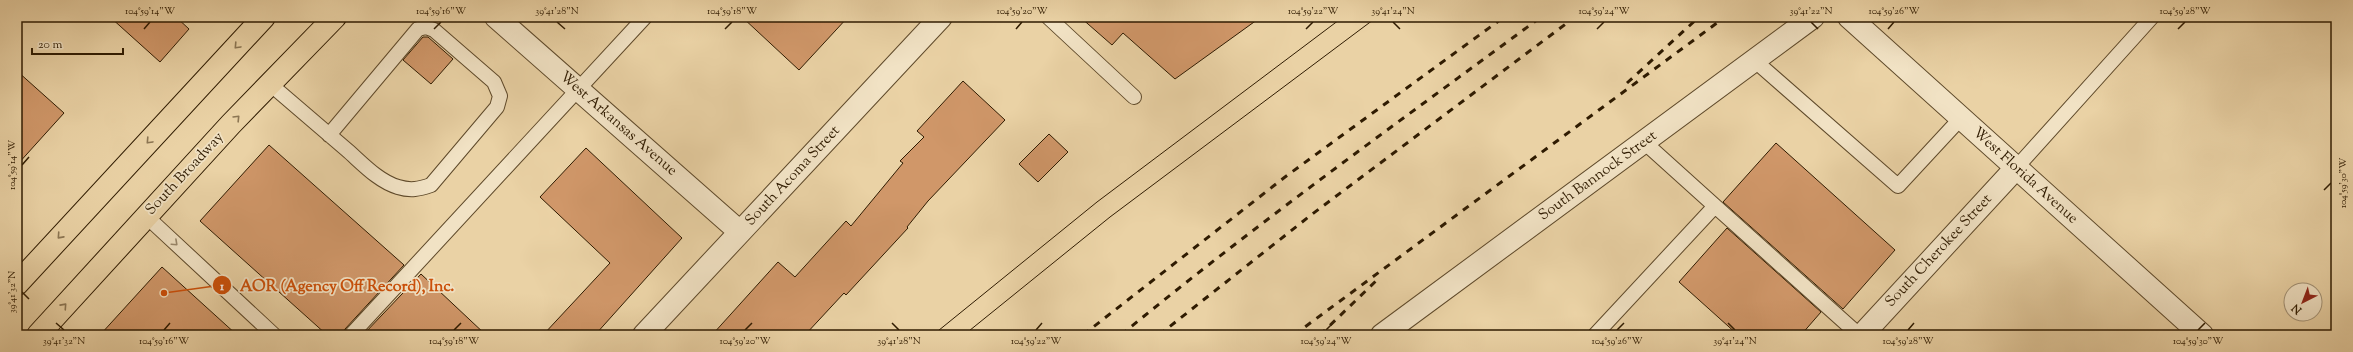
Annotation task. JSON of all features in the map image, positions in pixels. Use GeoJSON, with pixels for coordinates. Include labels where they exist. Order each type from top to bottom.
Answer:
{"type":"FeatureCollection","features":[{"type":"Feature","properties":{"kind":"main road"},"geometry":{"type":"LineString","coordinates":[[17,284],[264,17]]}},
{"type":"Feature","properties":{"kind":"main road","name":"South Broadway"},"geometry":{"type":"LineString","coordinates":[[38,335],[146,216],[335,17]]}},
{"type":"Feature","properties":{"kind":"street","name":"West Arkansas Avenue"},"geometry":{"type":"LineString","coordinates":[[496,17],[740,232]]}},
{"type":"Feature","properties":{"kind":"street","name":"South Acoma Street"},"geometry":{"type":"LineString","coordinates":[[644,335],[941,17]]}},
{"type":"Feature","properties":{"kind":"street","name":"South Bannock Street"},"geometry":{"type":"LineString","coordinates":[[1382,335],[1813,17]]}},
{"type":"Feature","properties":{"kind":"street","name":"West Florida Avenue"},"geometry":{"type":"LineString","coordinates":[[1848,17],[2202,335]]}},
{"type":"Feature","properties":{"kind":"street","name":"South Cherokee Street"},"geometry":{"type":"LineString","coordinates":[[1861,335],[2016,168]]}},
{"type":"Feature","properties":{"kind":"lane"},"geometry":{"type":"LineString","coordinates":[[351,335],[645,17]]}},
{"type":"Feature","properties":{"kind":"lane"},"geometry":{"type":"LineString","coordinates":[[1048,17],[1134,97]]}},
{"type":"Feature","properties":{"kind":"lane"},"geometry":{"type":"LineString","coordinates":[[2016,168],[2152,17]]}},
{"type":"Feature","properties":{"kind":"lane"},"geometry":{"type":"LineString","coordinates":[[270,84],[329,135],[378,177],[398,187],[416,190],[431,185],[497,108],[500,96],[494,82],[434,30],[426,28],[418,29],[329,135]]}},
{"type":"Feature","properties":{"kind":"lane"},"geometry":{"type":"LineString","coordinates":[[1754,60],[1898,186],[1961,118]]}},
{"type":"Feature","properties":{"kind":"lane"},"geometry":{"type":"LineString","coordinates":[[1644,142],[1714,206],[1861,335]]}},
{"type":"Feature","properties":{"kind":"lane"},"geometry":{"type":"LineString","coordinates":[[1595,335],[1714,206]]}},
{"type":"Feature","properties":{"kind":"lane"},"geometry":{"type":"LineString","coordinates":[[146,216],[274,335]]}},
{"type":"Feature","properties":{"kind":"building"},"geometry":{"type":"Polygon","coordinates":[[[110,17],[176,17],[189,29],[160,62],[110,17]]]}},
{"type":"Feature","properties":{"kind":"building"},"geometry":{"type":"Polygon","coordinates":[[[742,17],[848,17],[799,70],[742,17]]]}},
{"type":"Feature","properties":{"kind":"building"},"geometry":{"type":"Polygon","coordinates":[[[1080,17],[1261,17],[1175,79],[1123,33],[1112,45],[1080,17]]]}},
{"type":"Feature","properties":{"kind":"building"},"geometry":{"type":"Polygon","coordinates":[[[423,37],[428,37],[453,59],[431,84],[403,60],[423,37]]]}},
{"type":"Feature","properties":{"kind":"building"},"geometry":{"type":"Polygon","coordinates":[[[17,71],[64,113],[17,165],[17,71]]]}},
{"type":"Feature","properties":{"kind":"building"},"geometry":{"type":"Polygon","coordinates":[[[963,81],[1005,120],[928,201],[907,227],[908,228],[846,295],[844,293],[805,335],[712,335],[778,262],[795,277],[846,221],[851,226],[903,163],[900,161],[924,137],[917,131],[963,81]]]}},
{"type":"Feature","properties":{"kind":"building"},"geometry":{"type":"Polygon","coordinates":[[[1049,134],[1068,152],[1038,182],[1019,164],[1049,134]]]}},
{"type":"Feature","properties":{"kind":"building"},"geometry":{"type":"Polygon","coordinates":[[[1776,143],[1895,250],[1843,309],[1723,202],[1776,143]]]}},
{"type":"Feature","properties":{"kind":"building"},"geometry":{"type":"Polygon","coordinates":[[[269,145],[404,265],[345,329],[343,335],[327,335],[200,221],[269,145]]]}},
{"type":"Feature","properties":{"kind":"building"},"geometry":{"type":"Polygon","coordinates":[[[586,148],[682,238],[595,335],[543,335],[610,263],[540,197],[586,148]]]}},
{"type":"Feature","properties":{"kind":"building"},"geometry":{"type":"Polygon","coordinates":[[[1727,228],[1821,312],[1801,335],[1738,335],[1679,282],[1727,228]]]}},
{"type":"Feature","properties":{"kind":"building"},"geometry":{"type":"Polygon","coordinates":[[[162,267],[237,335],[100,335],[162,267]]]}},
{"type":"Feature","properties":{"kind":"building"},"geometry":{"type":"Polygon","coordinates":[[[421,274],[486,335],[363,335],[421,274]]]}},
{"type":"Feature","properties":{"kind":"tram line"},"geometry":{"type":"LineString","coordinates":[[933,335],[1097,202],[1343,17]]}},
{"type":"Feature","properties":{"kind":"tram line"},"geometry":{"type":"LineString","coordinates":[[964,335],[1110,217],[1377,17]]}},
{"type":"Feature","properties":{"kind":"railway"},"geometry":{"type":"LineString","coordinates":[[1083,335],[1285,177],[1504,17]]}},
{"type":"Feature","properties":{"kind":"railway"},"geometry":{"type":"LineString","coordinates":[[1121,335],[1172,293],[1276,213],[1541,17]]}},
{"type":"Feature","properties":{"kind":"railway"},"geometry":{"type":"LineString","coordinates":[[1159,335],[1311,215],[1575,17]]}},
{"type":"Feature","properties":{"kind":"railway"},"geometry":{"type":"LineString","coordinates":[[1627,83],[1699,17]]}},
{"type":"Feature","properties":{"kind":"railway"},"geometry":{"type":"LineString","coordinates":[[1294,335],[1725,17]]}},
{"type":"Feature","properties":{"kind":"railway"},"geometry":{"type":"LineString","coordinates":[[1320,335],[1378,279]]}},
{"type":"Feature","properties":{"kind":"place","name":"AOR (Agency Off Record), Inc."},"geometry":{"type":"Point","coordinates":[164,293]}}]}
